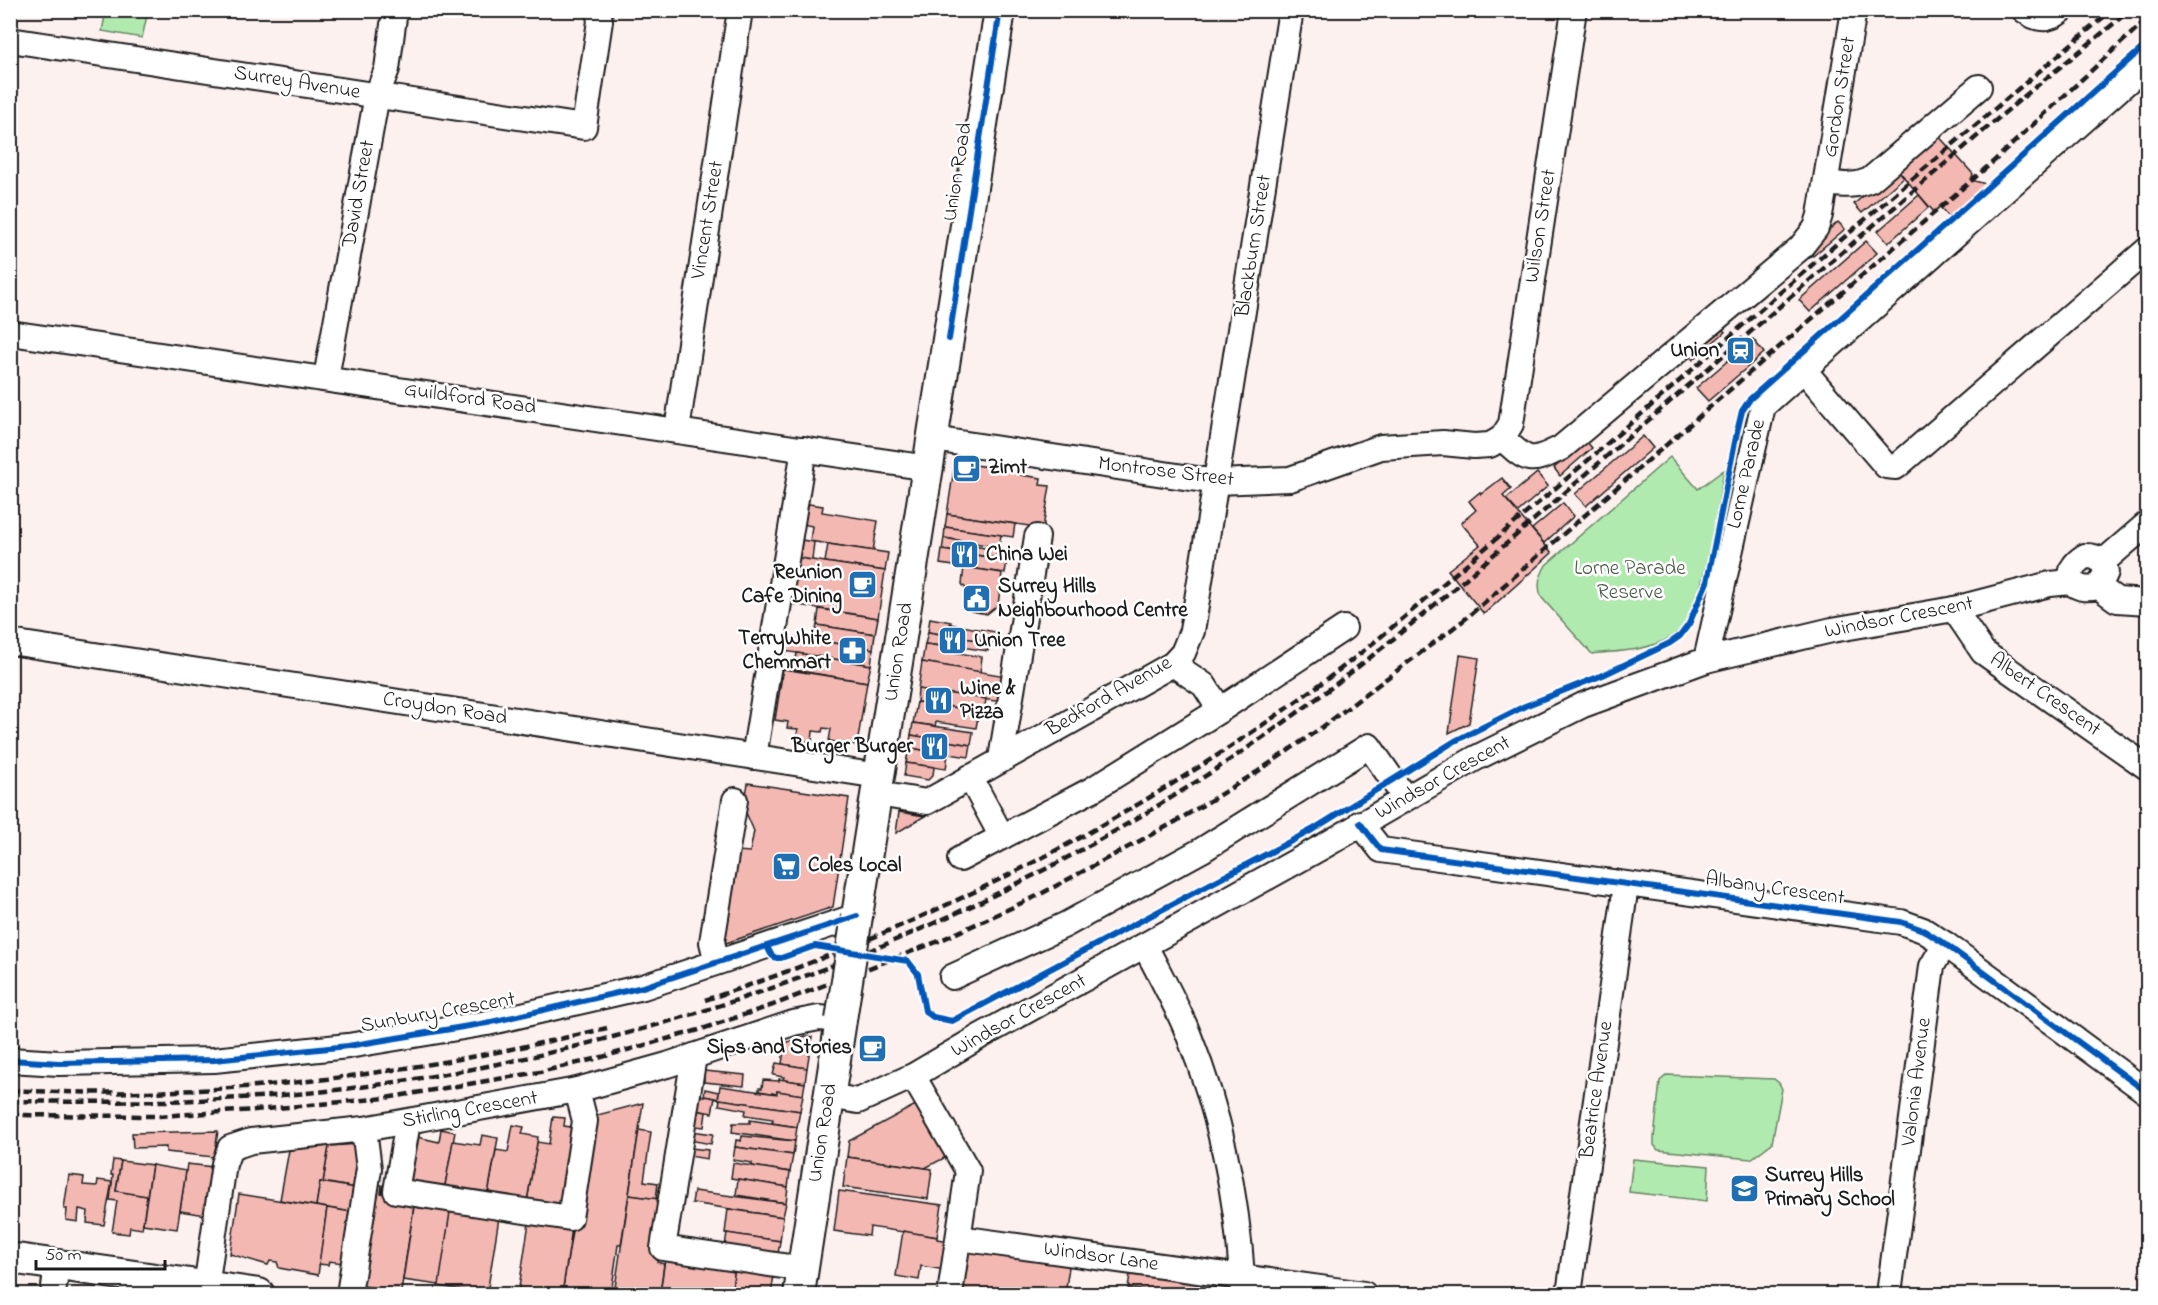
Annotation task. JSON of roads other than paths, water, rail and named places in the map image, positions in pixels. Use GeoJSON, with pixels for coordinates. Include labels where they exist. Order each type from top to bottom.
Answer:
{"type":"FeatureCollection","features":[{"type":"Feature","properties":{"kind":"main road","name":"Union Road"},"geometry":{"type":"LineString","coordinates":[[801,1282],[1000,10]]}},
{"type":"Feature","properties":{"kind":"main road"},"geometry":{"type":"LineString","coordinates":[[10,1258],[259,1294]]}},
{"type":"Feature","properties":{"kind":"street","name":"David Street"},"geometry":{"type":"LineString","coordinates":[[326,378],[377,95],[387,69],[395,10]]}},
{"type":"Feature","properties":{"kind":"street","name":"Surrey Avenue"},"geometry":{"type":"LineString","coordinates":[[10,40],[584,127],[600,21],[598,10]]}},
{"type":"Feature","properties":{"kind":"street","name":"Vincent Street"},"geometry":{"type":"LineString","coordinates":[[677,430],[740,10]]}},
{"type":"Feature","properties":{"kind":"street","name":"Blackburn Street"},"geometry":{"type":"LineString","coordinates":[[1217,482],[1291,10]]}},
{"type":"Feature","properties":{"kind":"street","name":"Wilson Street"},"geometry":{"type":"LineString","coordinates":[[1502,438],[1511,424],[1574,10]]}},
{"type":"Feature","properties":{"kind":"street","name":"Gordon Street"},"geometry":{"type":"LineString","coordinates":[[1502,438],[1524,458],[1537,459],[1561,448],[1800,248],[1816,228],[1820,215],[1854,10]]}},
{"type":"Feature","properties":{"kind":"street"},"geometry":{"type":"LineString","coordinates":[[2024,10],[2032,16],[2045,19],[2052,18],[2062,10]]}},
{"type":"Feature","properties":{"kind":"street","name":"Lorne Parade"},"geometry":{"type":"LineString","coordinates":[[1706,660],[1763,406],[2148,63]]}},
{"type":"Feature","properties":{"kind":"street"},"geometry":{"type":"LineString","coordinates":[[1826,183],[1858,185],[1870,180],[1979,87]]}},
{"type":"Feature","properties":{"kind":"street"},"geometry":{"type":"LineString","coordinates":[[1803,369],[1886,466],[1896,467],[2148,249]]}},
{"type":"Feature","properties":{"kind":"street","name":"Guildford Road"},"geometry":{"type":"LineString","coordinates":[[10,333],[929,468]]}},
{"type":"Feature","properties":{"kind":"street","name":"Montrose Street"},"geometry":{"type":"LineString","coordinates":[[933,439],[1217,482],[1290,479],[1381,447],[1443,443],[1490,445],[1502,438]]}},
{"type":"Feature","properties":{"kind":"street"},"geometry":{"type":"LineString","coordinates":[[754,757],[804,449]]}},
{"type":"Feature","properties":{"kind":"street","name":"Bedford Avenue"},"geometry":{"type":"LineString","coordinates":[[878,785],[927,802],[1173,664],[1184,653],[1192,631],[1217,482]]}},
{"type":"Feature","properties":{"kind":"street"},"geometry":{"type":"LineString","coordinates":[[2103,562],[2148,523]]}},
{"type":"Feature","properties":{"kind":"street"},"geometry":{"type":"LineString","coordinates":[[1001,759],[1037,537]]}},
{"type":"Feature","properties":{"kind":"street"},"geometry":{"type":"LineString","coordinates":[[2099,587],[2106,572],[2103,562],[2095,556],[2085,556],[2075,563],[2071,573],[2072,582],[2077,587],[2087,590],[2099,587],[2117,600],[2148,602]]}},
{"type":"Feature","properties":{"kind":"street","name":"Windsor Crescent"},"geometry":{"type":"LineString","coordinates":[[829,1096],[858,1101],[913,1076],[1476,758],[1583,705],[1706,660],[1832,630],[1954,609],[2050,584],[2072,582]]}},
{"type":"Feature","properties":{"kind":"street","name":"Albert Crescent"},"geometry":{"type":"LineString","coordinates":[[1954,609],[1983,652],[2148,768]]}},
{"type":"Feature","properties":{"kind":"street"},"geometry":{"type":"LineString","coordinates":[[960,859],[1093,789],[1220,710],[1344,628]]}},
{"type":"Feature","properties":{"kind":"street","name":"Croydon Road"},"geometry":{"type":"LineString","coordinates":[[10,642],[754,757],[878,785]]}},
{"type":"Feature","properties":{"kind":"street"},"geometry":{"type":"LineString","coordinates":[[1173,664],[1204,685],[1220,710]]}},
{"type":"Feature","properties":{"kind":"street"},"geometry":{"type":"LineString","coordinates":[[952,977],[1065,925],[1202,850],[1369,746],[1406,798]]}},
{"type":"Feature","properties":{"kind":"street"},"geometry":{"type":"LineString","coordinates":[[970,777],[1002,837]]}},
{"type":"Feature","properties":{"kind":"street"},"geometry":{"type":"LineString","coordinates":[[717,962],[712,942],[735,800]]}},
{"type":"Feature","properties":{"kind":"street","name":"Albany Crescent"},"geometry":{"type":"LineString","coordinates":[[1360,823],[1381,850],[1901,922],[1923,930],[1945,944],[2148,1093]]}},
{"type":"Feature","properties":{"kind":"street","name":"Beatrice Avenue"},"geometry":{"type":"LineString","coordinates":[[1569,1294],[1626,885]]}},
{"type":"Feature","properties":{"kind":"street","name":"Sunbury Crescent"},"geometry":{"type":"LineString","coordinates":[[10,1059],[60,1063],[214,1060],[348,1046],[487,1023],[643,987],[857,916]]}},
{"type":"Feature","properties":{"kind":"street","name":"Valonia Avenue"},"geometry":{"type":"LineString","coordinates":[[1889,1294],[1932,966],[1945,944]]}},
{"type":"Feature","properties":{"kind":"street"},"geometry":{"type":"LineString","coordinates":[[1145,946],[1189,1036],[1216,1116],[1235,1204],[1243,1286]]}},
{"type":"Feature","properties":{"kind":"street","name":"Stirling Crescent"},"geometry":{"type":"LineString","coordinates":[[206,1287],[224,1164],[230,1148],[251,1141],[364,1130],[578,1090],[694,1056],[793,1023],[819,1018],[841,1020]]}},
{"type":"Feature","properties":{"kind":"street"},"geometry":{"type":"LineString","coordinates":[[694,1056],[663,1248],[801,1282]]}},
{"type":"Feature","properties":{"kind":"street"},"geometry":{"type":"LineString","coordinates":[[913,1076],[968,1171],[950,1294]]}},
{"type":"Feature","properties":{"kind":"street"},"geometry":{"type":"LineString","coordinates":[[408,1122],[396,1191],[570,1218],[585,1121],[578,1090]]}},
{"type":"Feature","properties":{"kind":"street"},"geometry":{"type":"LineString","coordinates":[[349,1294],[369,1169],[364,1130]]}},
{"type":"Feature","properties":{"kind":"street","name":"Windsor Lane"},"geometry":{"type":"LineString","coordinates":[[959,1238],[1243,1286],[1364,1294]]}},
{"type":"Feature","properties":{"kind":"street"},"geometry":{"type":"LineString","coordinates":[[53,1294],[57,1264]]}},
{"type":"Feature","properties":{"kind":"railway"},"geometry":{"type":"LineString","coordinates":[[705,1000],[868,939],[1027,866],[1179,780],[1252,732],[1323,682],[1407,615],[1889,198],[2112,10]]}},
{"type":"Feature","properties":{"kind":"railway"},"geometry":{"type":"LineString","coordinates":[[10,1101],[145,1101],[279,1095],[368,1086],[486,1066],[604,1039],[720,1006],[834,965],[945,918],[1054,865],[1158,805],[1259,740],[1354,670],[1489,558],[2015,104],[2130,10]]}},
{"type":"Feature","properties":{"kind":"railway"},"geometry":{"type":"LineString","coordinates":[[10,1115],[158,1116],[255,1110],[386,1098],[540,1072],[699,1030],[773,1005],[939,941],[1037,896],[1175,822],[1257,772],[1321,728],[1464,620],[1994,161],[2148,18]]}},
{"type":"Feature","properties":{"kind":"railway"},"geometry":{"type":"LineString","coordinates":[[10,1090],[161,1092],[311,1081],[459,1059],[607,1028]]}},
{"type":"Feature","properties":{"kind":"place","name":"Union"},"geometry":{"type":"Point","coordinates":[1740,351]}},
{"type":"Feature","properties":{"kind":"place","name":"Zimt"},"geometry":{"type":"Point","coordinates":[967,468]}},
{"type":"Feature","properties":{"kind":"place","name":"China Wei"},"geometry":{"type":"Point","coordinates":[965,555]}},
{"type":"Feature","properties":{"kind":"place","name":"Reunion Cafe Dining"},"geometry":{"type":"Point","coordinates":[863,585]}},
{"type":"Feature","properties":{"kind":"place","name":"Surrey Hills Neighbourhood Centre"},"geometry":{"type":"Point","coordinates":[977,599]}},
{"type":"Feature","properties":{"kind":"place","name":"Union Tree"},"geometry":{"type":"Point","coordinates":[953,641]}},
{"type":"Feature","properties":{"kind":"place","name":"TerryWhite Chemmart"},"geometry":{"type":"Point","coordinates":[852,651]}},
{"type":"Feature","properties":{"kind":"place","name":"Wine & Pizza"},"geometry":{"type":"Point","coordinates":[939,701]}},
{"type":"Feature","properties":{"kind":"place","name":"Burger Burger"},"geometry":{"type":"Point","coordinates":[934,747]}},
{"type":"Feature","properties":{"kind":"place","name":"Coles Local"},"geometry":{"type":"Point","coordinates":[787,866]}},
{"type":"Feature","properties":{"kind":"place","name":"Sips and Stories"},"geometry":{"type":"Point","coordinates":[873,1048]}},
{"type":"Feature","properties":{"kind":"place","name":"Surrey Hills Primary School"},"geometry":{"type":"Point","coordinates":[1744,1188]}},
{"type":"Feature","properties":{"kind":"park label","name":"Lorne Parade Reserve"},"geometry":{"type":"Point","coordinates":[1630,581]}}]}
